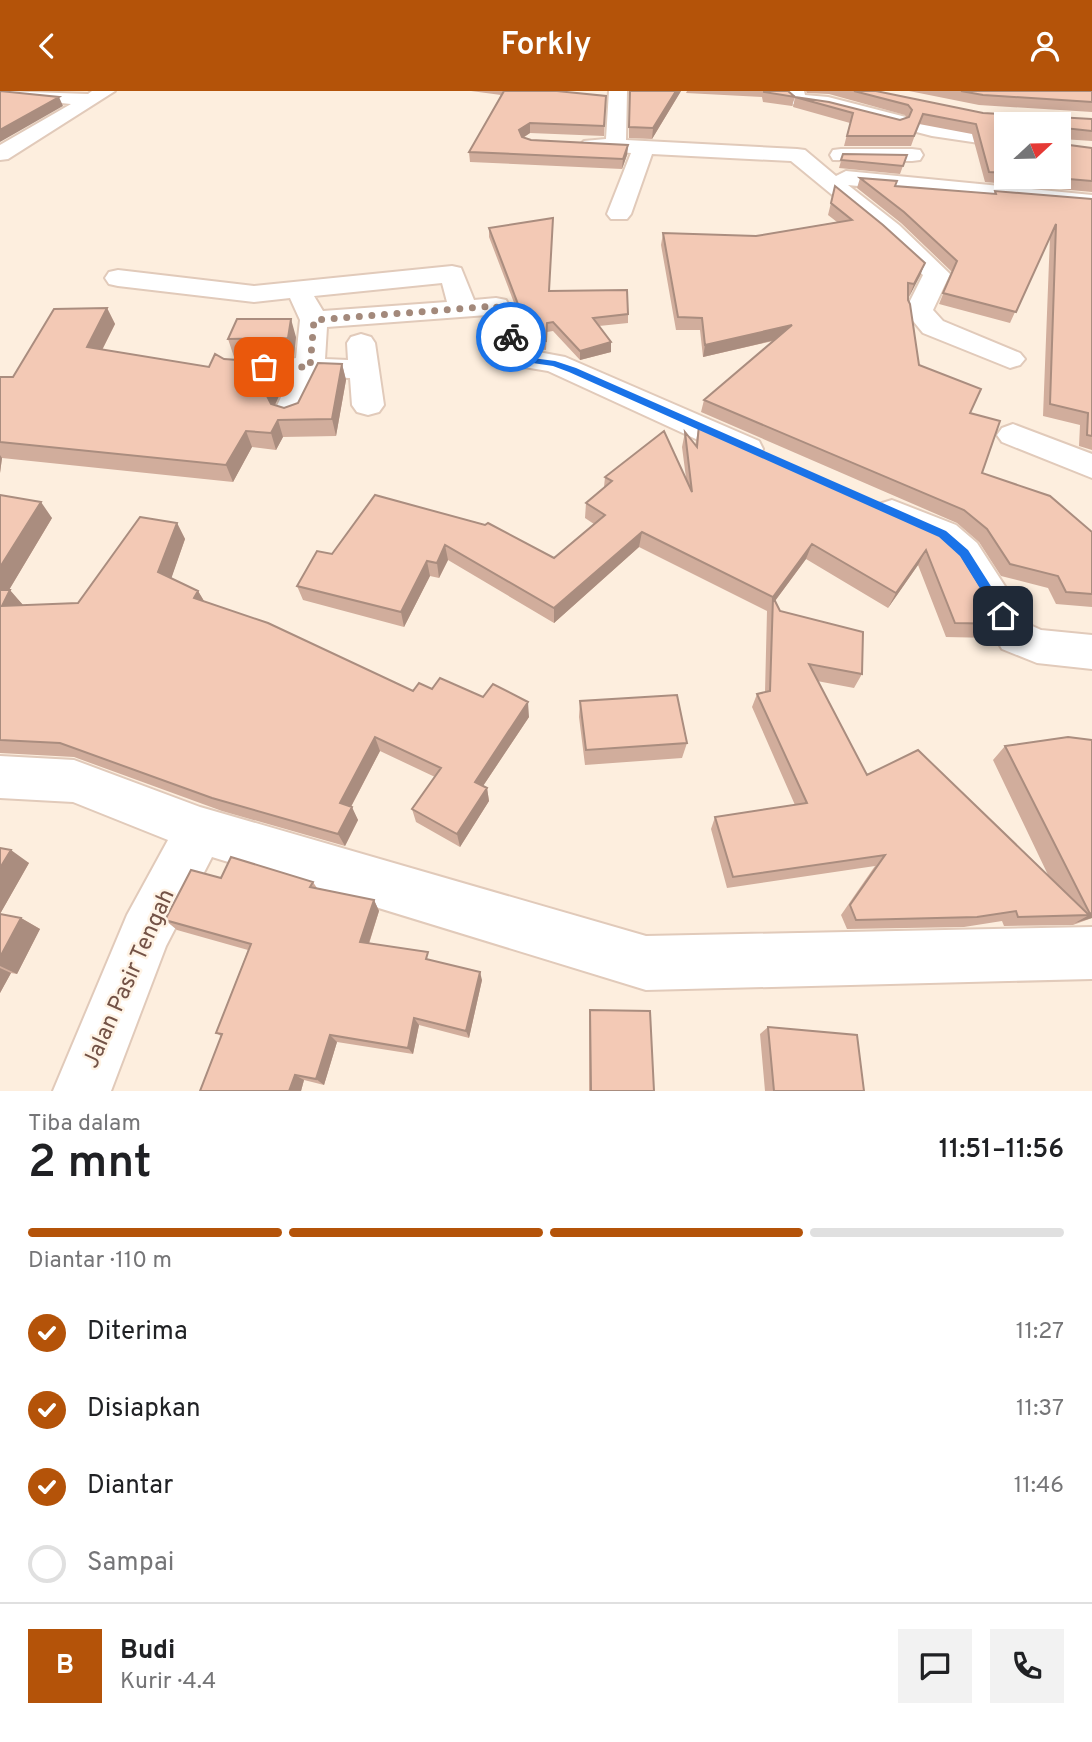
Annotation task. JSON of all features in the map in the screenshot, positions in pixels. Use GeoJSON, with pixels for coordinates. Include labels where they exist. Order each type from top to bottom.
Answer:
{"type":"FeatureCollection","features":[{"type":"Feature","properties":{"kind":"street"},"geometry":{"type":"LineString","coordinates":[[2,91],[98,95]]}},
{"type":"Feature","properties":{"kind":"street"},"geometry":{"type":"LineString","coordinates":[[795,91],[794,95],[800,100],[828,103],[932,130],[994,139]]}},
{"type":"Feature","properties":{"kind":"street"},"geometry":{"type":"LineString","coordinates":[[0,154],[98,95]]}},
{"type":"Feature","properties":{"kind":"street"},"geometry":{"type":"LineString","coordinates":[[611,96],[614,146]]}},
{"type":"Feature","properties":{"kind":"street"},"geometry":{"type":"LineString","coordinates":[[0,131],[30,134]]}},
{"type":"Feature","properties":{"kind":"street"},"geometry":{"type":"LineString","coordinates":[[566,144],[797,155],[912,155]]}},
{"type":"Feature","properties":{"kind":"street"},"geometry":{"type":"LineString","coordinates":[[619,214],[644,148]]}},
{"type":"Feature","properties":{"kind":"street"},"geometry":{"type":"LineString","coordinates":[[797,155],[937,274],[919,311],[924,319],[933,327],[1010,359]]}},
{"type":"Feature","properties":{"kind":"street"},"geometry":{"type":"LineString","coordinates":[[823,176],[1092,202]]}},
{"type":"Feature","properties":{"kind":"street"},"geometry":{"type":"LineString","coordinates":[[307,305],[452,274],[463,309]]}},
{"type":"Feature","properties":{"kind":"street"},"geometry":{"type":"LineString","coordinates":[[118,278],[254,294],[358,316],[496,306],[522,359],[555,363],[772,460]]}},
{"type":"Feature","properties":{"kind":"street"},"geometry":{"type":"LineString","coordinates":[[290,412],[310,367],[307,305]]}},
{"type":"Feature","properties":{"kind":"street"},"geometry":{"type":"LineString","coordinates":[[358,316],[369,405]]}},
{"type":"Feature","properties":{"kind":"street"},"geometry":{"type":"LineString","coordinates":[[255,367],[364,369]]}},
{"type":"Feature","properties":{"kind":"street"},"geometry":{"type":"LineString","coordinates":[[1013,435],[1092,467]]}},
{"type":"Feature","properties":{"kind":"street"},"geometry":{"type":"LineString","coordinates":[[860,499],[943,534],[964,553],[1016,637],[1037,646],[1092,652]]}},
{"type":"Feature","properties":{"kind":"street"},"geometry":{"type":"LineString","coordinates":[[0,777],[74,781],[200,830],[646,963],[1092,953]]}},
{"type":"Feature","properties":{"kind":"street","name":"Jalan Pasir Tengah"},"geometry":{"type":"LineString","coordinates":[[82,1091],[145,933],[200,830]]}},
{"type":"Feature","properties":{"kind":"building"},"geometry":{"type":"Polygon","coordinates":[[[0,91],[59,97],[0,130],[0,91]]]}},
{"type":"Feature","properties":{"kind":"building"},"geometry":{"type":"Polygon","coordinates":[[[504,91],[557,91],[606,96],[604,126],[530,123],[519,130],[522,137],[531,140],[628,145],[623,159],[469,152],[504,91]]]}},
{"type":"Feature","properties":{"kind":"building"},"geometry":{"type":"Polygon","coordinates":[[[630,91],[676,91],[653,128],[629,127],[630,91]]]}},
{"type":"Feature","properties":{"kind":"building"},"geometry":{"type":"Polygon","coordinates":[[[788,91],[795,97],[764,92],[788,91]]]}},
{"type":"Feature","properties":{"kind":"building"},"geometry":{"type":"Polygon","coordinates":[[[854,91],[876,91],[994,114],[994,172],[989,172],[976,124],[923,114],[914,136],[847,136],[853,113],[795,97],[829,102],[900,120],[909,117],[912,110],[908,105],[854,91]]]}},
{"type":"Feature","properties":{"kind":"building"},"geometry":{"type":"Polygon","coordinates":[[[961,91],[1092,91],[1092,102],[983,95],[961,91]]]}},
{"type":"Feature","properties":{"kind":"building"},"geometry":{"type":"Polygon","coordinates":[[[1071,118],[1092,119],[1092,131],[1071,129],[1071,118]]]}},
{"type":"Feature","properties":{"kind":"building"},"geometry":{"type":"Polygon","coordinates":[[[1071,145],[1092,148],[1092,181],[1071,179],[1071,145]]]}},
{"type":"Feature","properties":{"kind":"building"},"geometry":{"type":"Polygon","coordinates":[[[843,154],[907,155],[903,166],[841,160],[843,154]]]}},
{"type":"Feature","properties":{"kind":"building"},"geometry":{"type":"Polygon","coordinates":[[[860,178],[897,181],[895,186],[1092,199],[1092,436],[1087,435],[1088,413],[1050,404],[1056,224],[1016,312],[943,293],[957,261],[904,212],[860,178]]]}},
{"type":"Feature","properties":{"kind":"building"},"geometry":{"type":"Polygon","coordinates":[[[835,186],[925,263],[914,284],[908,283],[908,300],[919,365],[981,389],[970,413],[1000,421],[982,473],[1050,496],[1092,532],[1092,594],[1066,592],[1058,576],[1010,564],[987,529],[964,510],[704,400],[792,325],[705,345],[702,318],[678,317],[663,233],[756,236],[852,220],[831,203],[835,186]]]}},
{"type":"Feature","properties":{"kind":"building"},"geometry":{"type":"Polygon","coordinates":[[[553,218],[549,291],[627,290],[628,314],[593,318],[611,342],[580,351],[553,322],[547,323],[546,341],[535,339],[521,312],[489,228],[553,218]]]}},
{"type":"Feature","properties":{"kind":"building"},"geometry":{"type":"Polygon","coordinates":[[[107,308],[87,347],[209,367],[215,354],[224,359],[282,363],[266,394],[271,404],[284,408],[298,403],[318,363],[342,364],[332,419],[278,420],[271,433],[246,431],[226,465],[0,442],[0,377],[13,377],[54,309],[107,308]]]}},
{"type":"Feature","properties":{"kind":"building"},"geometry":{"type":"Polygon","coordinates":[[[237,319],[291,319],[288,338],[228,339],[237,319]]]}},
{"type":"Feature","properties":{"kind":"building"},"geometry":{"type":"Polygon","coordinates":[[[699,425],[937,530],[958,550],[1003,624],[955,623],[926,550],[896,593],[812,544],[773,597],[642,532],[554,608],[445,545],[437,563],[427,561],[401,612],[297,586],[317,551],[332,554],[375,495],[485,525],[488,523],[554,558],[605,515],[586,503],[612,481],[605,477],[664,431],[692,492],[685,432],[697,447],[699,425]]]}},
{"type":"Feature","properties":{"kind":"building"},"geometry":{"type":"Polygon","coordinates":[[[0,495],[41,502],[0,567],[0,495]]]}},
{"type":"Feature","properties":{"kind":"building"},"geometry":{"type":"Polygon","coordinates":[[[140,517],[177,523],[158,572],[198,591],[194,598],[268,623],[413,691],[419,683],[432,689],[440,678],[483,697],[493,684],[528,702],[475,782],[487,788],[457,834],[412,809],[441,768],[375,737],[340,803],[352,807],[338,834],[212,798],[60,743],[0,740],[0,590],[10,590],[2,606],[78,603],[140,517]]]}},
{"type":"Feature","properties":{"kind":"building"},"geometry":{"type":"Polygon","coordinates":[[[773,597],[780,611],[863,632],[862,674],[809,664],[867,775],[918,750],[1089,915],[1018,917],[1016,911],[977,917],[856,920],[850,905],[885,855],[733,877],[715,817],[807,803],[757,694],[770,691],[773,597]]]}},
{"type":"Feature","properties":{"kind":"building"},"geometry":{"type":"Polygon","coordinates":[[[677,695],[687,743],[586,750],[580,701],[677,695]]]}},
{"type":"Feature","properties":{"kind":"building"},"geometry":{"type":"Polygon","coordinates":[[[1068,737],[1092,740],[1090,914],[1005,746],[1068,737]]]}},
{"type":"Feature","properties":{"kind":"building"},"geometry":{"type":"Polygon","coordinates":[[[0,848],[11,850],[0,868],[0,848]]]}},
{"type":"Feature","properties":{"kind":"building"},"geometry":{"type":"Polygon","coordinates":[[[231,857],[313,882],[310,887],[374,900],[360,942],[428,952],[426,959],[480,972],[466,1031],[414,1018],[408,1048],[330,1035],[316,1079],[295,1075],[289,1091],[200,1091],[222,1034],[216,1033],[251,944],[165,920],[191,870],[221,878],[231,857]]]}},
{"type":"Feature","properties":{"kind":"building"},"geometry":{"type":"Polygon","coordinates":[[[0,914],[21,918],[0,957],[0,914]]]}},
{"type":"Feature","properties":{"kind":"building"},"geometry":{"type":"Polygon","coordinates":[[[590,1010],[650,1011],[654,1091],[591,1091],[590,1010]]]}},
{"type":"Feature","properties":{"kind":"building"},"geometry":{"type":"Polygon","coordinates":[[[768,1027],[857,1035],[864,1091],[774,1091],[768,1027]]]}},
{"type":"Feature","properties":{"kind":"way so far"},"geometry":{"type":"LineString","coordinates":[[264,367],[310,367],[314,320],[496,306],[511,337]]}},
{"type":"Feature","properties":{"kind":"route"},"geometry":{"type":"LineString","coordinates":[[511,337],[522,359],[555,363],[572,370],[943,534],[964,553],[1003,616]]}}]}
